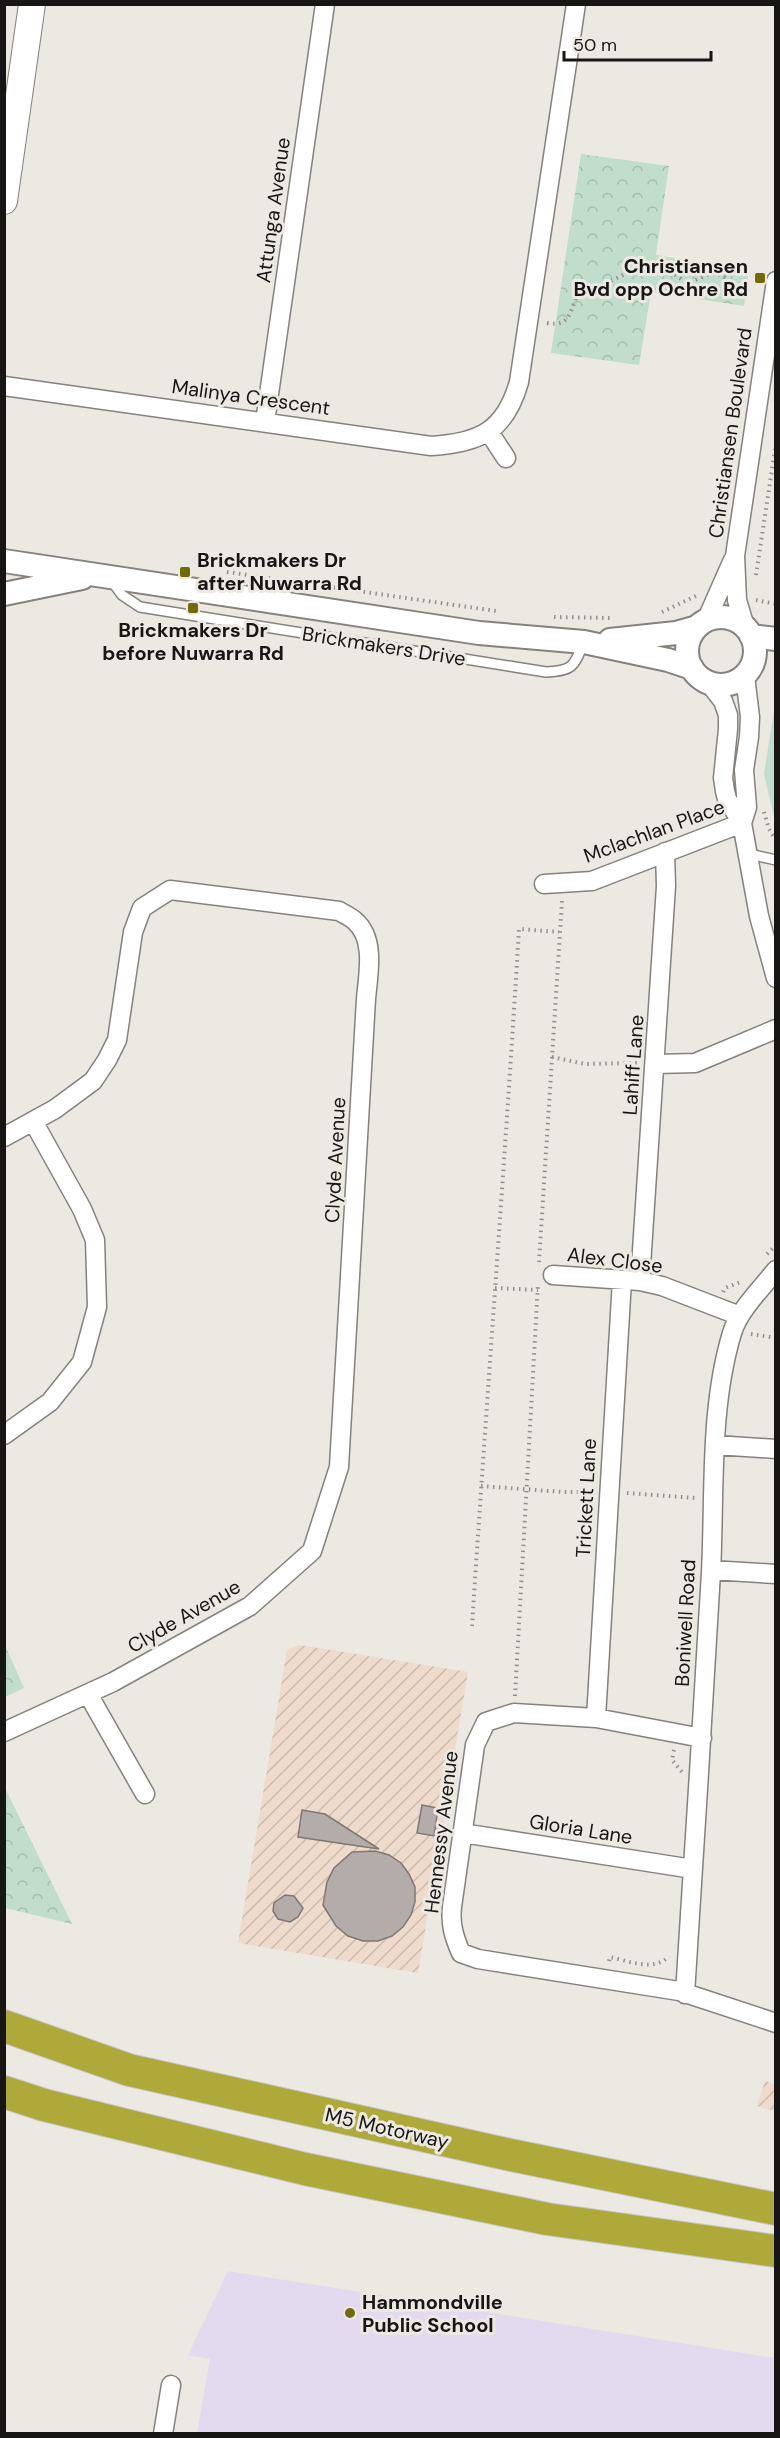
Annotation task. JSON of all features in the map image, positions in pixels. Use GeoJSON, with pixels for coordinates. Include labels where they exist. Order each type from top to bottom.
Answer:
{"type":"FeatureCollection","features":[{"type":"Feature","properties":{"kind":"highway","name":"M5 Motorway"},"geometry":{"type":"LineString","coordinates":[[4,2026],[129,2070],[507,2154],[776,2209]]}},
{"type":"Feature","properties":{"kind":"highway"},"geometry":{"type":"LineString","coordinates":[[4,2092],[44,2105],[340,2176],[547,2219],[776,2251]]}},
{"type":"Feature","properties":{"kind":"main road"},"geometry":{"type":"LineString","coordinates":[[4,201],[32,4]]}},
{"type":"Feature","properties":{"kind":"street","name":"Attunga Avenue"},"geometry":{"type":"LineString","coordinates":[[265,422],[325,4]]}},
{"type":"Feature","properties":{"kind":"street","name":"Malinya Crescent"},"geometry":{"type":"LineString","coordinates":[[4,386],[431,446],[461,443],[489,432],[503,419],[513,403],[519,382],[576,4]]}},
{"type":"Feature","properties":{"kind":"street","name":"Christiansen Boulevard"},"geometry":{"type":"LineString","coordinates":[[748,631],[737,600],[735,556],[768,375],[776,281]]}},
{"type":"Feature","properties":{"kind":"street"},"geometry":{"type":"LineString","coordinates":[[489,432],[506,458]]}},
{"type":"Feature","properties":{"kind":"street","name":"Christiansen Boulevard"},"geometry":{"type":"LineString","coordinates":[[702,624],[735,556]]}},
{"type":"Feature","properties":{"kind":"street","name":"Brickmakers Drive"},"geometry":{"type":"LineString","coordinates":[[4,561],[478,633],[584,642],[668,660],[692,668]]}},
{"type":"Feature","properties":{"kind":"street"},"geometry":{"type":"LineString","coordinates":[[4,594],[102,576]]}},
{"type":"Feature","properties":{"kind":"street"},"geometry":{"type":"LineString","coordinates":[[742,823],[747,807],[744,770],[750,717],[748,672],[755,658],[755,646],[748,631],[737,621],[726,618],[702,624],[690,636],[687,646],[692,668],[699,678],[709,683],[728,685],[748,672],[776,660]]}},
{"type":"Feature","properties":{"kind":"street","name":"Brickmakers Drive"},"geometry":{"type":"LineString","coordinates":[[584,642],[657,636],[702,624]]}},
{"type":"Feature","properties":{"kind":"street"},"geometry":{"type":"LineString","coordinates":[[748,631],[776,639]]}},
{"type":"Feature","properties":{"kind":"street"},"geometry":{"type":"LineString","coordinates":[[709,683],[723,701],[728,715],[724,785],[726,799],[742,823],[759,916],[776,978]]}},
{"type":"Feature","properties":{"kind":"street","name":"Mclachlan Place"},"geometry":{"type":"LineString","coordinates":[[544,884],[592,881],[742,823]]}},
{"type":"Feature","properties":{"kind":"street","name":"Lahiff Lane"},"geometry":{"type":"LineString","coordinates":[[640,1281],[656,1064],[666,886],[665,852]]}},
{"type":"Feature","properties":{"kind":"street","name":"Clyde Avenue"},"geometry":{"type":"LineString","coordinates":[[4,1137],[55,1109],[93,1082],[117,1040],[133,932],[142,908],[170,890],[339,911],[355,920],[364,932],[369,951],[339,1467],[312,1551],[250,1606],[113,1682],[4,1732]]}},
{"type":"Feature","properties":{"kind":"street"},"geometry":{"type":"LineString","coordinates":[[656,1064],[695,1063],[776,1029]]}},
{"type":"Feature","properties":{"kind":"street"},"geometry":{"type":"LineString","coordinates":[[4,1435],[50,1402],[82,1362],[97,1307],[95,1240],[82,1209],[33,1121]]}},
{"type":"Feature","properties":{"kind":"street","name":"Boniwell Road"},"geometry":{"type":"LineString","coordinates":[[685,1994],[702,1738],[716,1445],[722,1369],[736,1323],[776,1270]]}},
{"type":"Feature","properties":{"kind":"street","name":"Alex Close"},"geometry":{"type":"LineString","coordinates":[[553,1275],[640,1281],[662,1286],[736,1323]]}},
{"type":"Feature","properties":{"kind":"street","name":"Trickett Lane"},"geometry":{"type":"LineString","coordinates":[[596,1719],[622,1280]]}},
{"type":"Feature","properties":{"kind":"street"},"geometry":{"type":"LineString","coordinates":[[716,1445],[776,1449]]}},
{"type":"Feature","properties":{"kind":"street"},"geometry":{"type":"LineString","coordinates":[[711,1570],[776,1574]]}},
{"type":"Feature","properties":{"kind":"street"},"geometry":{"type":"LineString","coordinates":[[88,1694],[145,1794]]}},
{"type":"Feature","properties":{"kind":"street","name":"Hennessy Avenue"},"geometry":{"type":"LineString","coordinates":[[702,1738],[596,1719],[514,1713],[486,1722],[475,1745],[450,1921],[461,1953],[478,1959],[679,1991],[776,2023]]}},
{"type":"Feature","properties":{"kind":"street","name":"Gloria Lane"},"geometry":{"type":"LineString","coordinates":[[462,1833],[693,1869]]}},
{"type":"Feature","properties":{"kind":"street"},"geometry":{"type":"LineString","coordinates":[[163,2433],[171,2385]]}},
{"type":"Feature","properties":{"kind":"lane","name":"Brickmakers Drive"},"geometry":{"type":"LineString","coordinates":[[102,576],[122,596],[140,608],[538,670],[563,671],[570,668],[575,663],[584,642]]}},
{"type":"Feature","properties":{"kind":"lane"},"geometry":{"type":"LineString","coordinates":[[749,854],[776,860]]}},
{"type":"Feature","properties":{"kind":"path"},"geometry":{"type":"LineString","coordinates":[[528,320],[562,323],[567,320],[578,294],[647,263],[657,262],[687,283],[710,275],[718,275],[750,298]]}},
{"type":"Feature","properties":{"kind":"path"},"geometry":{"type":"LineString","coordinates":[[755,580],[776,443]]}},
{"type":"Feature","properties":{"kind":"path"},"geometry":{"type":"LineString","coordinates":[[226,572],[505,612]]}},
{"type":"Feature","properties":{"kind":"path"},"geometry":{"type":"LineString","coordinates":[[756,590],[758,600],[776,604]]}},
{"type":"Feature","properties":{"kind":"path"},"geometry":{"type":"LineString","coordinates":[[656,613],[676,606],[695,594]]}},
{"type":"Feature","properties":{"kind":"path"},"geometry":{"type":"LineString","coordinates":[[546,616],[618,618]]}},
{"type":"Feature","properties":{"kind":"path"},"geometry":{"type":"LineString","coordinates":[[472,1626],[519,929],[559,932]]}},
{"type":"Feature","properties":{"kind":"path"},"geometry":{"type":"LineString","coordinates":[[552,1057],[585,1064],[608,1062],[656,1064]]}},
{"type":"Feature","properties":{"kind":"path"},"geometry":{"type":"LineString","coordinates":[[495,1287],[538,1290]]}},
{"type":"Feature","properties":{"kind":"path"},"geometry":{"type":"LineString","coordinates":[[736,1323],[776,1338]]}},
{"type":"Feature","properties":{"kind":"path"},"geometry":{"type":"LineString","coordinates":[[481,1486],[563,1492],[600,1491]]}},
{"type":"Feature","properties":{"kind":"path"},"geometry":{"type":"LineString","coordinates":[[618,1492],[698,1498]]}},
{"type":"Feature","properties":{"kind":"shaded area"},"geometry":{"type":"Polygon","coordinates":[[[300,1645],[468,1672],[418,1973],[238,1943],[287,1650],[300,1645]]]}},
{"type":"Feature","properties":{"kind":"shaded area"},"geometry":{"type":"Polygon","coordinates":[[[765,2081],[775,2084],[775,2111],[757,2106],[765,2081]]]}},
{"type":"Feature","properties":{"kind":"shaded area","name":"Hammondville Public School"},"geometry":{"type":"Polygon","coordinates":[[[228,2271],[775,2358],[775,2433],[197,2433],[210,2359],[188,2355],[228,2271]]]}},
{"type":"Feature","properties":{"kind":"green space"},"geometry":{"type":"Polygon","coordinates":[[[581,154],[669,166],[656,255],[749,270],[744,306],[651,292],[639,365],[551,353],[581,154]]]}},
{"type":"Feature","properties":{"kind":"green space"},"geometry":{"type":"Polygon","coordinates":[[[775,705],[775,821],[764,774],[775,705]]]}},
{"type":"Feature","properties":{"kind":"green space"},"geometry":{"type":"Polygon","coordinates":[[[5,1645],[24,1688],[4,1697],[5,1645]]]}},
{"type":"Feature","properties":{"kind":"green space"},"geometry":{"type":"Polygon","coordinates":[[[5,1788],[72,1924],[5,1908],[5,1788]]]}},
{"type":"Feature","properties":{"kind":"building"},"geometry":{"type":"Polygon","coordinates":[[[422,1805],[438,1808],[434,1836],[417,1833],[422,1805]]]}},
{"type":"Feature","properties":{"kind":"building"},"geometry":{"type":"Polygon","coordinates":[[[302,1810],[325,1814],[379,1849],[298,1837],[302,1810]]]}},
{"type":"Feature","properties":{"kind":"building"},"geometry":{"type":"Polygon","coordinates":[[[375,1851],[389,1855],[401,1863],[415,1887],[415,1902],[411,1915],[403,1927],[392,1936],[378,1941],[363,1941],[348,1936],[336,1926],[323,1905],[327,1882],[334,1868],[352,1852],[375,1851]]]}},
{"type":"Feature","properties":{"kind":"building"},"geometry":{"type":"Polygon","coordinates":[[[285,1895],[294,1896],[303,1908],[298,1917],[290,1922],[278,1919],[273,1911],[274,1903],[285,1895]]]}},
{"type":"Feature","properties":{"kind":"place","name":"Christiansen Bvd opp Ochre Rd"},"geometry":{"type":"Point","coordinates":[760,278]}},
{"type":"Feature","properties":{"kind":"place","name":"Brickmakers Dr after Nuwarra Rd"},"geometry":{"type":"Point","coordinates":[185,572]}},
{"type":"Feature","properties":{"kind":"place","name":"Brickmakers Dr before Nuwarra Rd"},"geometry":{"type":"Point","coordinates":[193,608]}},
{"type":"Feature","properties":{"kind":"place","name":"Hammondville Public School"},"geometry":{"type":"Point","coordinates":[350,2313]}}]}
